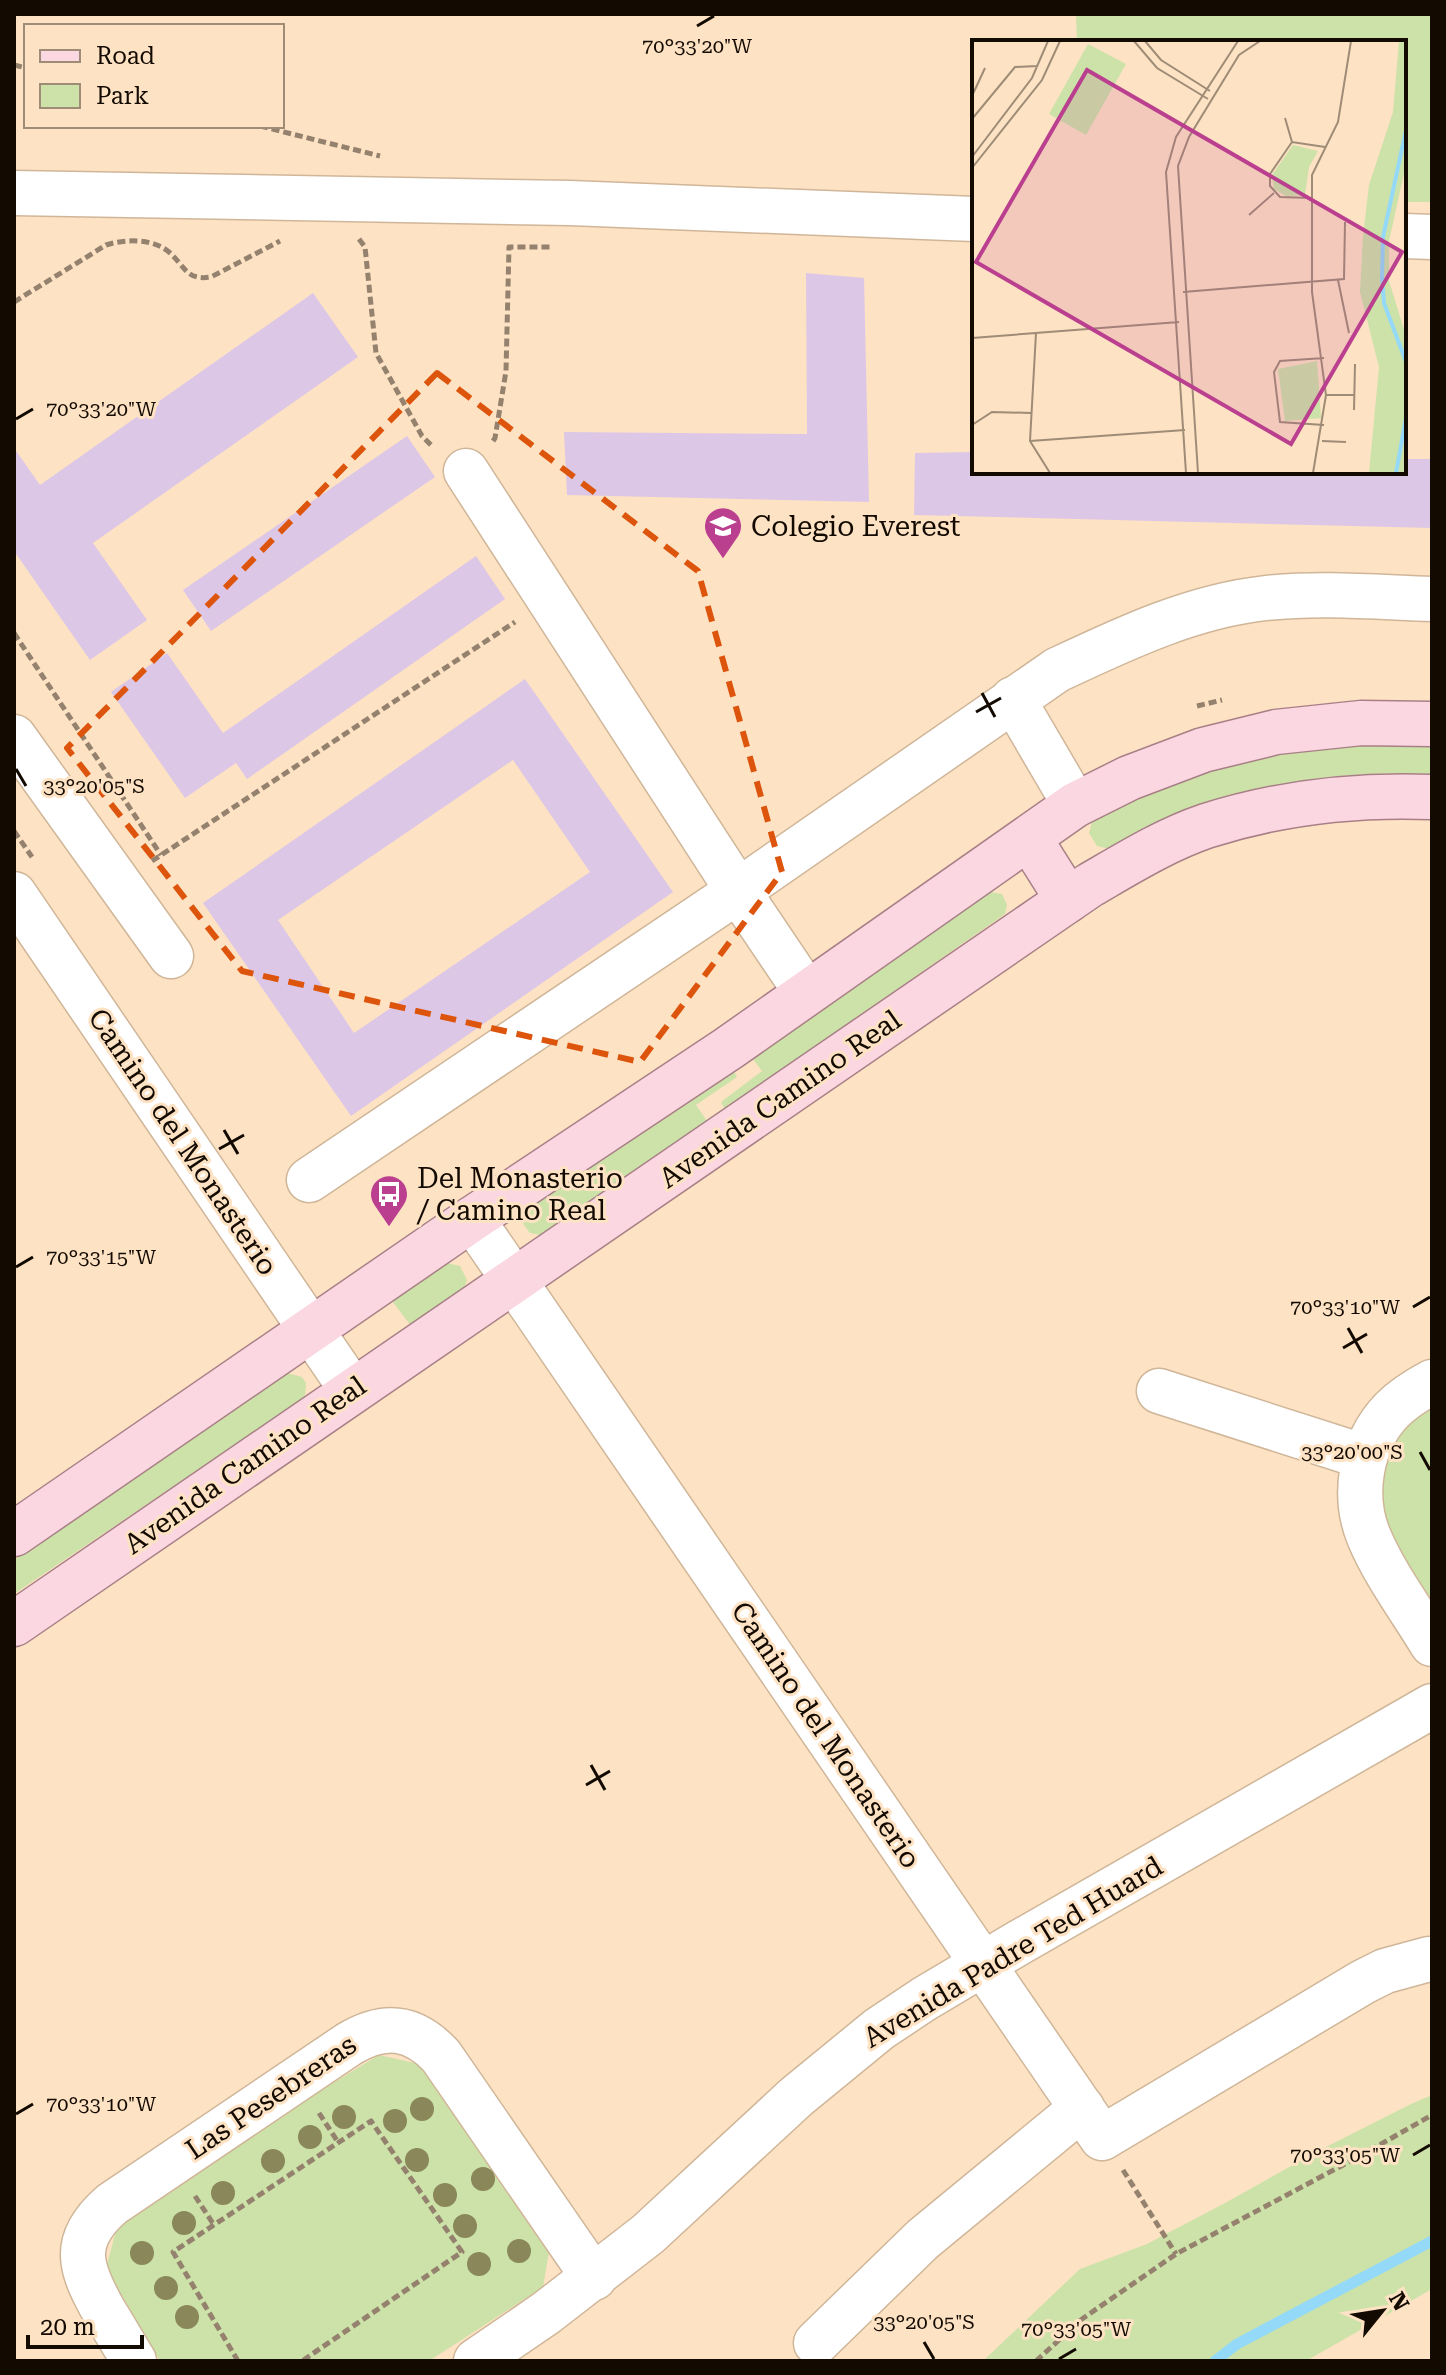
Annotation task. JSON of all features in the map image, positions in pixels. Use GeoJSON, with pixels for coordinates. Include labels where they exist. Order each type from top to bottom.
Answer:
{"type":"FeatureCollection","features":[{"type":"Feature","properties":{"kind":"main road"},"geometry":{"type":"LineString","coordinates":[[14,1534],[472,1219],[729,1048],[1075,805],[1129,778],[1203,750],[1276,732],[1361,723],[1432,724]]}},
{"type":"Feature","properties":{"kind":"main road","name":"Avenida Camino Real"},"geometry":{"type":"LineString","coordinates":[[14,1624],[1068,900],[1152,849],[1205,826],[1257,813],[1333,799],[1432,797]]}},
{"type":"Feature","properties":{"kind":"main road"},"geometry":{"type":"LineString","coordinates":[[1029,838],[1068,900]]}},
{"type":"Feature","properties":{"kind":"street"},"geometry":{"type":"LineString","coordinates":[[14,193],[570,203],[972,219]]}},
{"type":"Feature","properties":{"kind":"street"},"geometry":{"type":"LineString","coordinates":[[1406,236],[1432,237]]}},
{"type":"Feature","properties":{"kind":"street"},"geometry":{"type":"LineString","coordinates":[[466,471],[806,992]]}},
{"type":"Feature","properties":{"kind":"street"},"geometry":{"type":"LineString","coordinates":[[309,1180],[738,891],[1057,670],[1163,624],[1216,607],[1262,598],[1313,594],[1432,599]]}},
{"type":"Feature","properties":{"kind":"street"},"geometry":{"type":"LineString","coordinates":[[1013,699],[1075,805]]}},
{"type":"Feature","properties":{"kind":"street"},"geometry":{"type":"LineString","coordinates":[[14,737],[171,956]]}},
{"type":"Feature","properties":{"kind":"street","name":"Camino del Monasterio"},"geometry":{"type":"LineString","coordinates":[[14,894],[352,1390]]}},
{"type":"Feature","properties":{"kind":"street","name":"Camino del Monasterio"},"geometry":{"type":"LineString","coordinates":[[472,1219],[1092,2123]]}},
{"type":"Feature","properties":{"kind":"street"},"geometry":{"type":"LineString","coordinates":[[1432,1382],[1410,1394],[1391,1411],[1375,1433],[1365,1457],[1360,1503],[1364,1522],[1379,1555],[1432,1644]]}},
{"type":"Feature","properties":{"kind":"street"},"geometry":{"type":"LineString","coordinates":[[1159,1391],[1365,1457]]}},
{"type":"Feature","properties":{"kind":"street","name":"Avenida Padre Ted Huard"},"geometry":{"type":"LineString","coordinates":[[476,2361],[594,2278],[648,2234],[796,2097],[879,2029],[983,1964],[1432,1706]]}},
{"type":"Feature","properties":{"kind":"street"},"geometry":{"type":"LineString","coordinates":[[816,2343],[923,2239],[1092,2123],[1385,1971],[1429,1959]]}},
{"type":"Feature","properties":{"kind":"street","name":"Las Pesebreras"},"geometry":{"type":"LineString","coordinates":[[134,2361],[86,2278],[83,2244],[99,2214],[349,2044],[381,2030],[399,2030],[415,2035],[430,2044],[441,2056],[594,2278]]}},
{"type":"Feature","properties":{"kind":"path"},"geometry":{"type":"LineString","coordinates":[[351,234],[365,247],[376,353],[422,436],[466,471],[495,438],[506,371],[509,247],[569,247],[570,203]]}},
{"type":"Feature","properties":{"kind":"path"},"geometry":{"type":"LineString","coordinates":[[14,302],[106,245],[116,242],[150,242],[160,246],[187,273],[200,278],[211,277],[287,239]]}},
{"type":"Feature","properties":{"kind":"path"},"geometry":{"type":"LineString","coordinates":[[118,883],[549,599]]}},
{"type":"Feature","properties":{"kind":"path"},"geometry":{"type":"LineString","coordinates":[[14,633],[161,855]]}},
{"type":"Feature","properties":{"kind":"path"},"geometry":{"type":"LineString","coordinates":[[1036,2361],[1082,2319],[1176,2254],[1432,2115]]}},
{"type":"Feature","properties":{"kind":"path"},"geometry":{"type":"LineString","coordinates":[[238,2361],[173,2252],[371,2121],[462,2252],[302,2361]]}},
{"type":"Feature","properties":{"kind":"path"},"geometry":{"type":"LineString","coordinates":[[1092,2123],[1176,2254]]}},
{"type":"Feature","properties":{"kind":"highlighted area"},"geometry":{"type":"Polygon","coordinates":[[[437,373],[698,571],[782,872],[640,1062],[242,971],[67,748],[437,373]]]}},
{"type":"Feature","properties":{"kind":"green space"},"geometry":{"type":"Polygon","coordinates":[[[1076,14],[1432,14],[1432,202],[1406,202],[1406,40],[1077,40],[1076,14]]]}},
{"type":"Feature","properties":{"kind":"green space"},"geometry":{"type":"Polygon","coordinates":[[[1358,745],[1432,746],[1432,774],[1356,775],[1277,785],[1215,804],[1110,849],[1097,846],[1089,833],[1093,818],[1194,776],[1264,758],[1358,745]]]}},
{"type":"Feature","properties":{"kind":"green space"},"geometry":{"type":"Polygon","coordinates":[[[990,892],[1002,894],[1007,905],[1005,914],[725,1109],[721,1102],[762,1071],[750,1055],[990,892]]]}},
{"type":"Feature","properties":{"kind":"green space"},"geometry":{"type":"Polygon","coordinates":[[[732,1068],[737,1077],[696,1105],[707,1121],[540,1235],[530,1233],[521,1221],[523,1209],[732,1068]]]}},
{"type":"Feature","properties":{"kind":"green space"},"geometry":{"type":"Polygon","coordinates":[[[447,1263],[460,1266],[467,1280],[464,1288],[411,1326],[392,1301],[447,1263]]]}},
{"type":"Feature","properties":{"kind":"green space"},"geometry":{"type":"Polygon","coordinates":[[[287,1373],[302,1377],[306,1383],[305,1397],[14,1594],[14,1560],[287,1373]]]}},
{"type":"Feature","properties":{"kind":"green space"},"geometry":{"type":"Polygon","coordinates":[[[1432,1402],[1432,1613],[1387,1539],[1376,1487],[1387,1444],[1432,1402]]]}},
{"type":"Feature","properties":{"kind":"green space"},"geometry":{"type":"Polygon","coordinates":[[[379,2055],[419,2064],[549,2252],[543,2287],[429,2361],[160,2361],[106,2268],[117,2227],[289,2110],[379,2055]]]}},
{"type":"Feature","properties":{"kind":"green space"},"geometry":{"type":"Polygon","coordinates":[[[1432,2095],[1432,2289],[1306,2361],[983,2361],[1080,2269],[1147,2244],[1316,2152],[1432,2095]]]}},
{"type":"Feature","properties":{"kind":"building"},"geometry":{"type":"Polygon","coordinates":[[[806,273],[864,278],[869,502],[567,495],[564,432],[807,434],[806,273]]]}},
{"type":"Feature","properties":{"kind":"building"},"geometry":{"type":"Polygon","coordinates":[[[313,293],[358,357],[93,543],[147,620],[90,660],[14,551],[14,448],[40,485],[313,293]]]}},
{"type":"Feature","properties":{"kind":"building"},"geometry":{"type":"Polygon","coordinates":[[[407,436],[435,477],[211,631],[183,590],[407,436]]]}},
{"type":"Feature","properties":{"kind":"building"},"geometry":{"type":"Polygon","coordinates":[[[972,452],[972,474],[1406,474],[1406,459],[1432,459],[1432,528],[914,515],[915,453],[972,452]]]}},
{"type":"Feature","properties":{"kind":"building"},"geometry":{"type":"Polygon","coordinates":[[[476,556],[505,599],[247,779],[236,763],[185,798],[111,692],[167,653],[223,733],[476,556]]]}},
{"type":"Feature","properties":{"kind":"building"},"geometry":{"type":"Polygon","coordinates":[[[525,679],[673,892],[351,1116],[203,903],[525,679]],[[513,760],[278,920],[354,1033],[590,872],[513,760]]]}},
{"type":"Feature","properties":{"kind":"waterway"},"geometry":{"type":"LineString","coordinates":[[1215,2361],[1237,2344],[1432,2241]]}},
{"type":"Feature","properties":{"kind":"place","name":"Colegio Everest"},"geometry":{"type":"Point","coordinates":[723,560]}},
{"type":"Feature","properties":{"kind":"place","name":"Del Monasterio / Camino Real"},"geometry":{"type":"Point","coordinates":[389,1228]}}]}
